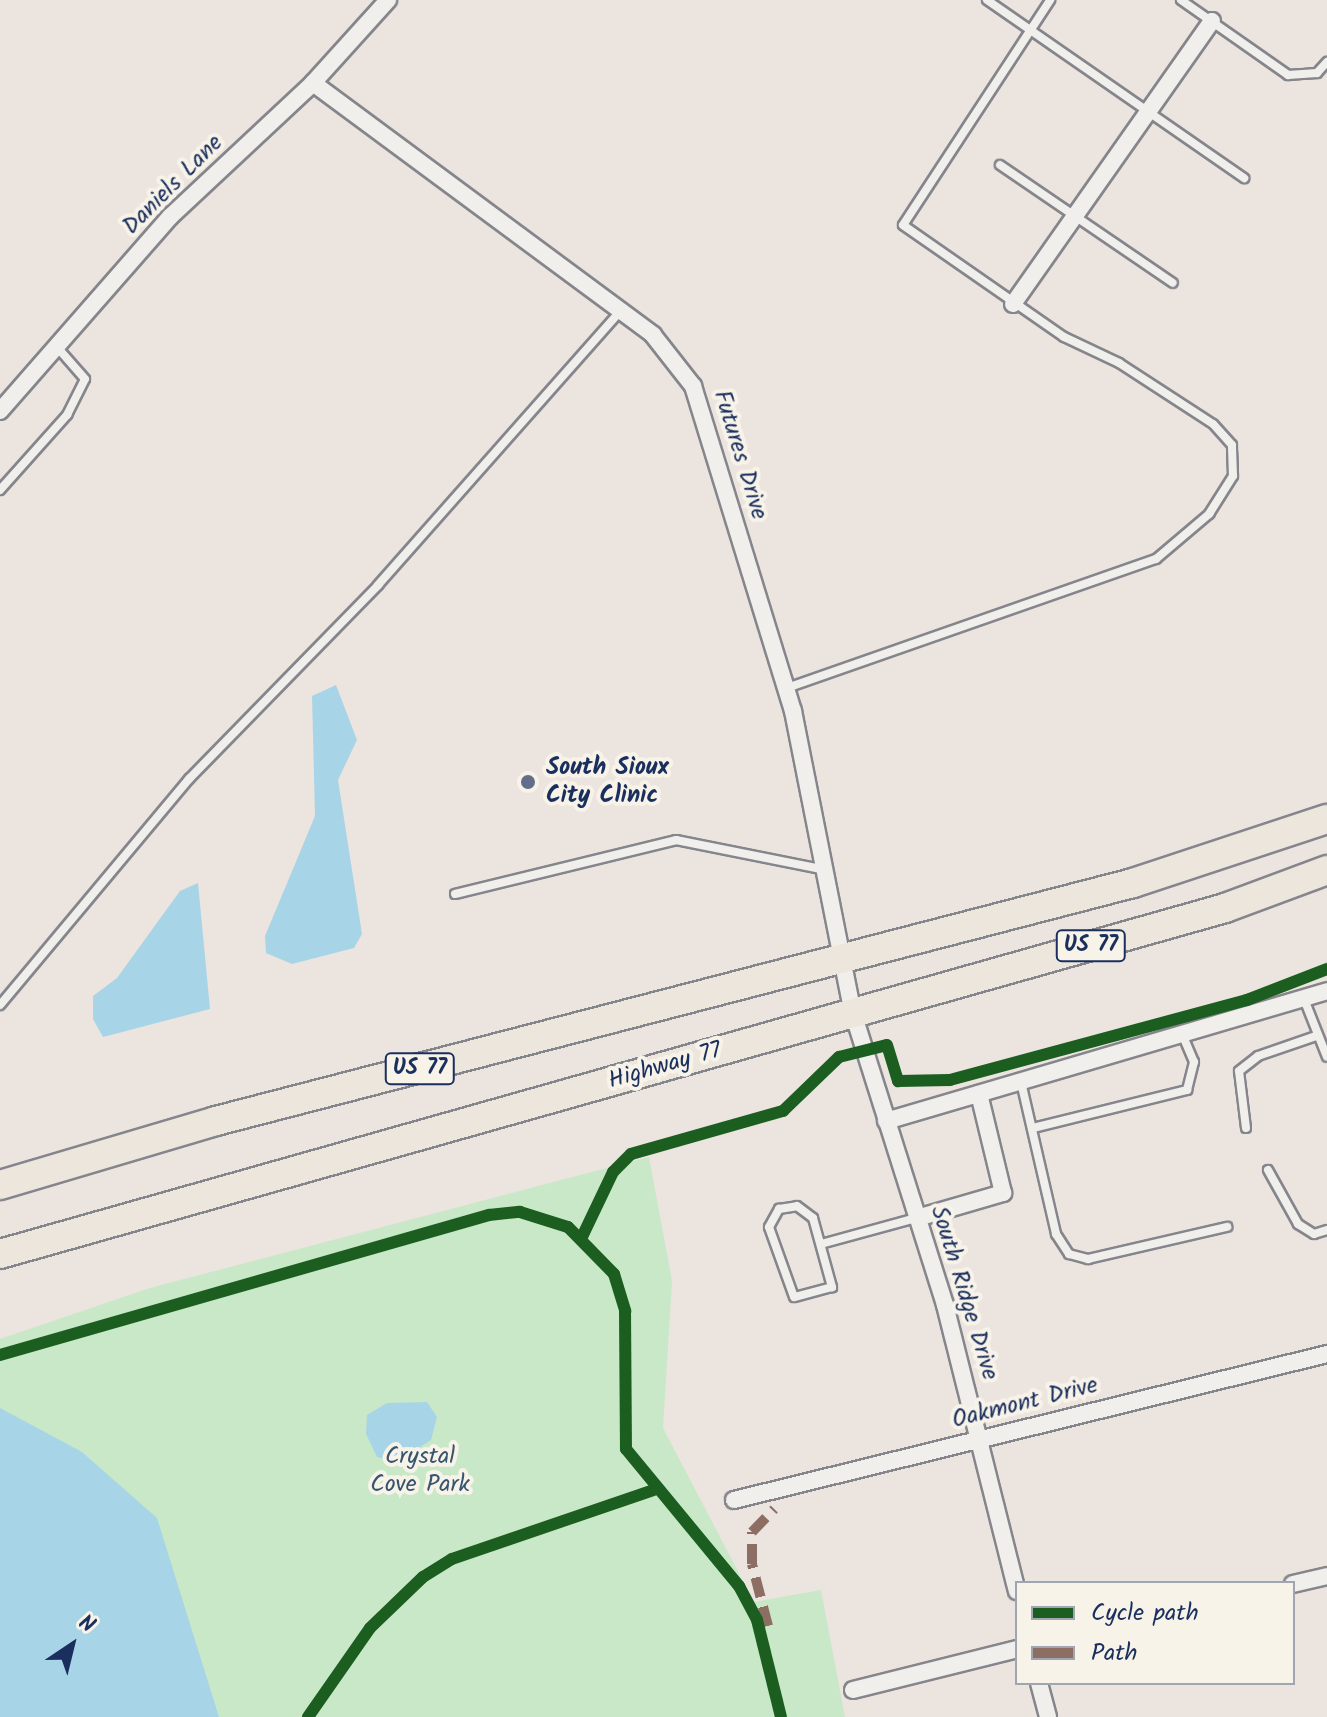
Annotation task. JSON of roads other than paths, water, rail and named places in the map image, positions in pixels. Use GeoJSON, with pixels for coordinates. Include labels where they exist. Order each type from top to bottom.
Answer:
{"type":"FeatureCollection","features":[{"type":"Feature","properties":{"kind":"highway","name":"US 77"},"geometry":{"type":"LineString","coordinates":[[0,1185],[216,1121],[1177,871],[1327,819]]}},
{"type":"Feature","properties":{"kind":"highway","name":"Highway 77"},"geometry":{"type":"LineString","coordinates":[[0,1254],[1225,908],[1327,870]]}},
{"type":"Feature","properties":{"kind":"street","name":"Daniels Lane"},"geometry":{"type":"LineString","coordinates":[[4,400],[56,347],[171,216],[313,83],[388,0]]}},
{"type":"Feature","properties":{"kind":"street"},"geometry":{"type":"LineString","coordinates":[[1013,304],[1212,21]]}},
{"type":"Feature","properties":{"kind":"street","name":"Futures Drive"},"geometry":{"type":"LineString","coordinates":[[313,83],[620,311],[673,355],[693,386],[787,688],[821,869],[853,1013]]}},
{"type":"Feature","properties":{"kind":"street"},"geometry":{"type":"LineString","coordinates":[[886,1121],[1183,1036],[1327,991]]}},
{"type":"Feature","properties":{"kind":"street","name":"South Ridge Drive"},"geometry":{"type":"LineString","coordinates":[[853,1013],[981,1438],[1015,1582]]}},
{"type":"Feature","properties":{"kind":"street"},"geometry":{"type":"LineString","coordinates":[[917,1218],[1003,1193],[979,1094]]}},
{"type":"Feature","properties":{"kind":"street","name":"Oakmont Drive"},"geometry":{"type":"LineString","coordinates":[[734,1500],[1327,1354]]}},
{"type":"Feature","properties":{"kind":"street"},"geometry":{"type":"LineString","coordinates":[[1295,1584],[1327,1576]]}},
{"type":"Feature","properties":{"kind":"street"},"geometry":{"type":"LineString","coordinates":[[853,1690],[1015,1650]]}},
{"type":"Feature","properties":{"kind":"street"},"geometry":{"type":"LineString","coordinates":[[1040,1685],[1048,1717]]}},
{"type":"Feature","properties":{"kind":"lane"},"geometry":{"type":"LineString","coordinates":[[987,0],[1244,178]]}},
{"type":"Feature","properties":{"kind":"lane"},"geometry":{"type":"LineString","coordinates":[[787,688],[1156,559],[1223,496],[1234,466],[1225,435],[1119,363],[1013,304],[915,238],[903,216],[1050,0]]}},
{"type":"Feature","properties":{"kind":"lane"},"geometry":{"type":"LineString","coordinates":[[1181,0],[1288,75],[1317,73],[1327,62]]}},
{"type":"Feature","properties":{"kind":"lane"},"geometry":{"type":"LineString","coordinates":[[1000,165],[1173,283]]}},
{"type":"Feature","properties":{"kind":"lane"},"geometry":{"type":"LineString","coordinates":[[0,1005],[189,779],[378,585],[620,311]]}},
{"type":"Feature","properties":{"kind":"lane"},"geometry":{"type":"LineString","coordinates":[[0,490],[67,415],[85,379],[56,347]]}},
{"type":"Feature","properties":{"kind":"lane"},"geometry":{"type":"LineString","coordinates":[[455,894],[676,840],[821,869]]}},
{"type":"Feature","properties":{"kind":"lane"},"geometry":{"type":"LineString","coordinates":[[1304,999],[1316,1036],[1327,1057]]}},
{"type":"Feature","properties":{"kind":"lane"},"geometry":{"type":"LineString","coordinates":[[1033,1128],[1187,1090],[1194,1062],[1183,1036]]}},
{"type":"Feature","properties":{"kind":"lane"},"geometry":{"type":"LineString","coordinates":[[1246,1128],[1239,1071],[1258,1056],[1316,1036]]}},
{"type":"Feature","properties":{"kind":"lane"},"geometry":{"type":"LineString","coordinates":[[1021,1082],[1056,1234],[1069,1254],[1088,1259],[1227,1227]]}},
{"type":"Feature","properties":{"kind":"lane"},"geometry":{"type":"LineString","coordinates":[[1268,1170],[1298,1224],[1314,1234],[1327,1230]]}},
{"type":"Feature","properties":{"kind":"lane"},"geometry":{"type":"LineString","coordinates":[[797,1206],[813,1218],[821,1244],[832,1287],[794,1297],[769,1227],[779,1209],[797,1206]]}},
{"type":"Feature","properties":{"kind":"lane"},"geometry":{"type":"LineString","coordinates":[[821,1244],[917,1218]]}},
{"type":"Feature","properties":{"kind":"water"},"geometry":{"type":"Polygon","coordinates":[[[336,685],[357,740],[338,780],[362,934],[354,948],[292,964],[266,953],[265,936],[315,816],[312,696],[336,685]]]}},
{"type":"Feature","properties":{"kind":"water"},"geometry":{"type":"Polygon","coordinates":[[[198,883],[210,1009],[103,1037],[93,1019],[93,996],[117,978],[180,891],[198,883]]]}},
{"type":"Feature","properties":{"kind":"water"},"geometry":{"type":"Polygon","coordinates":[[[427,1402],[437,1417],[431,1440],[396,1462],[377,1457],[366,1434],[367,1415],[387,1403],[427,1402]]]}},
{"type":"Feature","properties":{"kind":"water"},"geometry":{"type":"Polygon","coordinates":[[[0,1408],[82,1452],[157,1518],[219,1717],[0,1717],[0,1408]]]}},
{"type":"Feature","properties":{"kind":"place","name":"South Sioux City Clinic"},"geometry":{"type":"Point","coordinates":[528,782]}},
{"type":"Feature","properties":{"kind":"park label","name":"Crystal Cove Park"},"geometry":{"type":"Point","coordinates":[420,1471]}}]}
